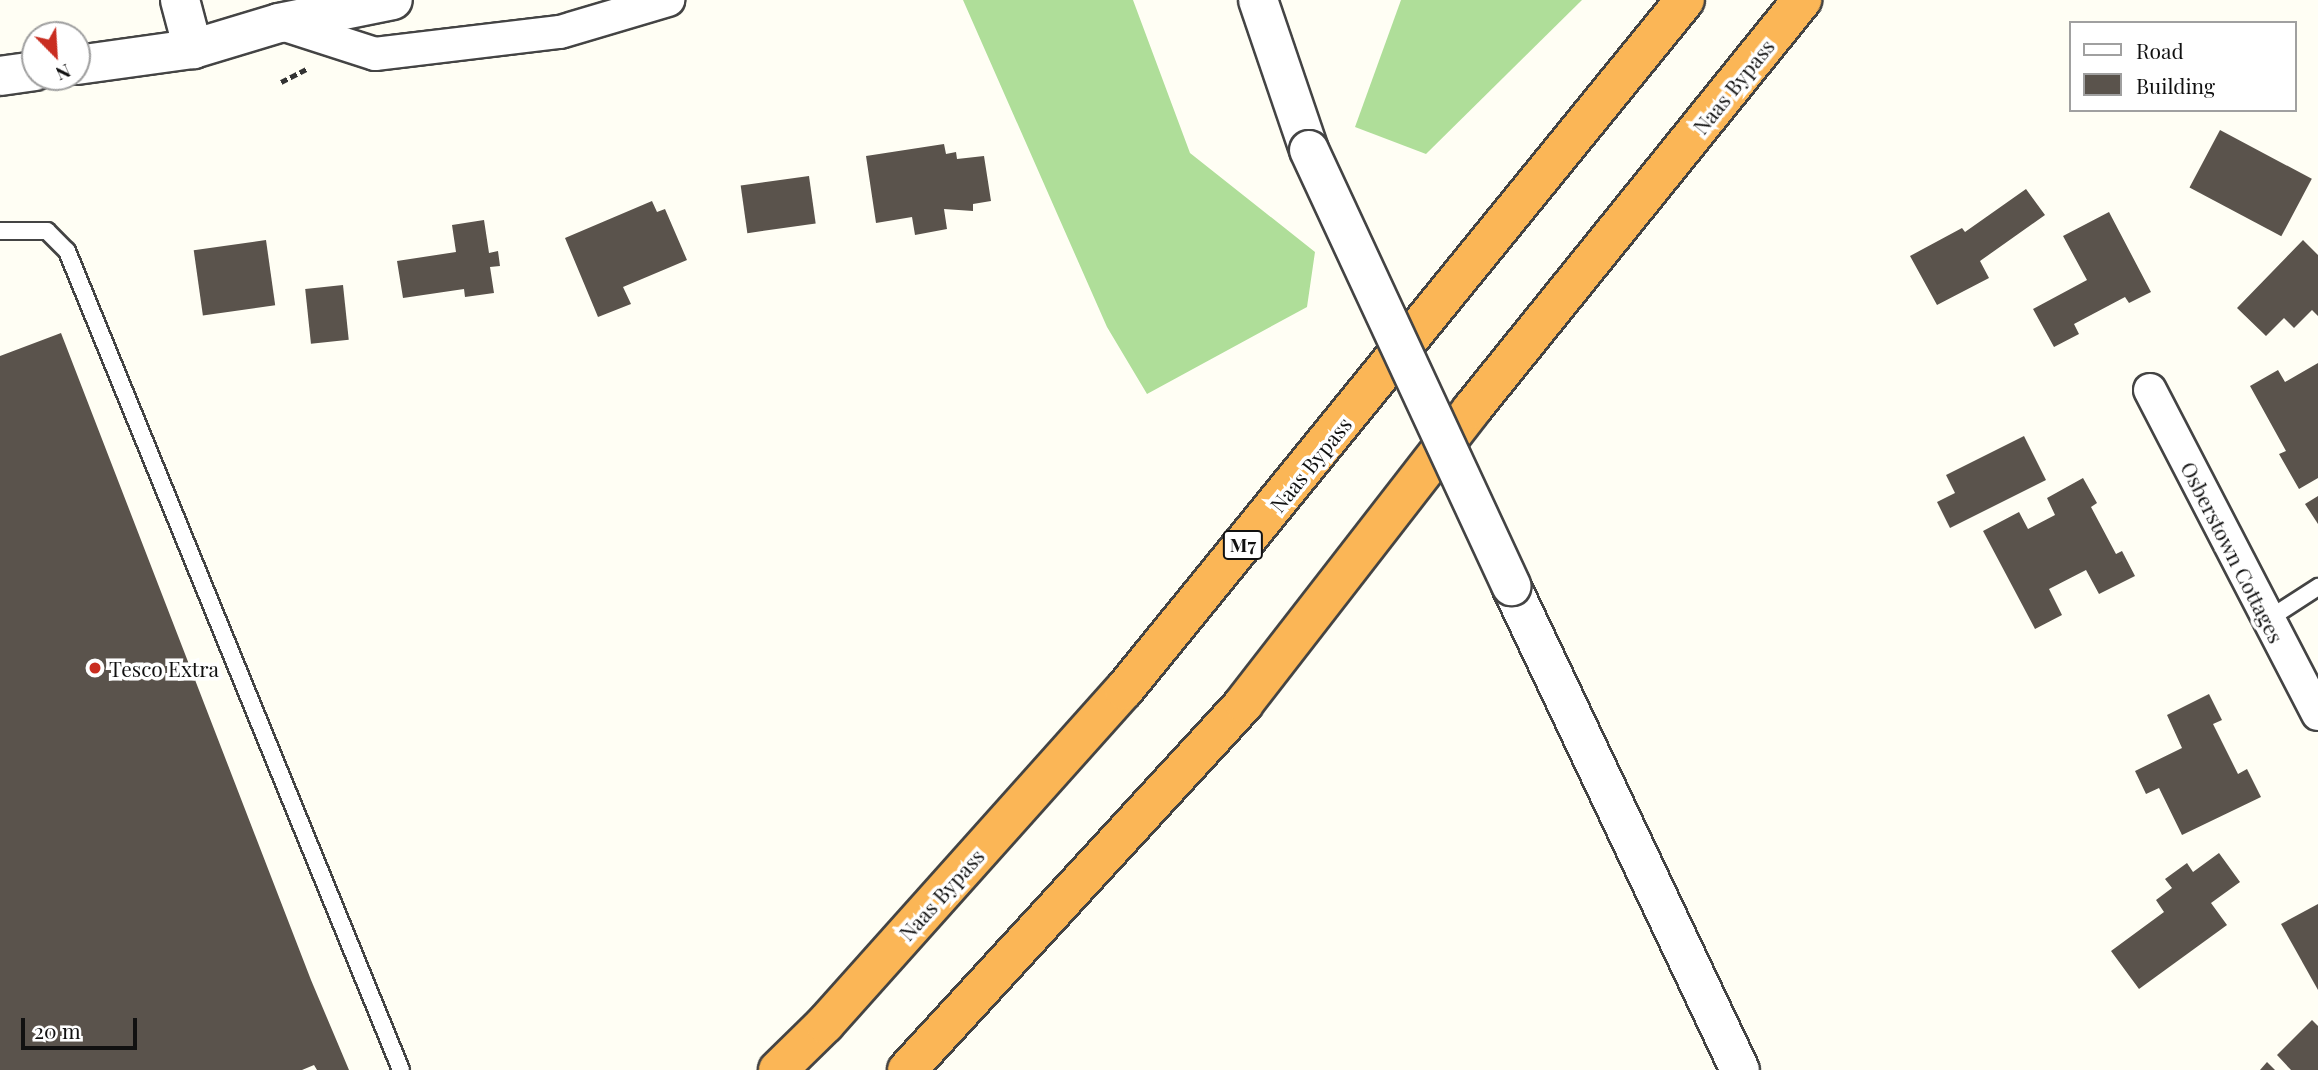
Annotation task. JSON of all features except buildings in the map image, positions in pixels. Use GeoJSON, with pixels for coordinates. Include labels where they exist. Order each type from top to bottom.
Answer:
{"type":"FeatureCollection","features":[{"type":"Feature","properties":{"kind":"highway","name":"Naas Bypass"},"geometry":{"type":"LineString","coordinates":[[778,1070],[825,1024],[1124,690],[1685,0]]}},
{"type":"Feature","properties":{"kind":"highway","name":"Naas Bypass"},"geometry":{"type":"LineString","coordinates":[[907,1070],[1244,703],[1472,409],[1802,0]]}},
{"type":"Feature","properties":{"kind":"street"},"geometry":{"type":"LineString","coordinates":[[180,0],[193,49]]}},
{"type":"Feature","properties":{"kind":"street"},"geometry":{"type":"LineString","coordinates":[[91,63],[193,49],[279,23],[393,0]]}},
{"type":"Feature","properties":{"kind":"street"},"geometry":{"type":"LineString","coordinates":[[279,23],[375,54],[560,32],[668,0]]}},
{"type":"Feature","properties":{"kind":"street"},"geometry":{"type":"LineString","coordinates":[[1258,0],[1309,150],[1740,1070]]}},
{"type":"Feature","properties":{"kind":"street"},"geometry":{"type":"LineString","coordinates":[[0,76],[21,73]]}},
{"type":"Feature","properties":{"kind":"street","name":"Osberstown Cottages"},"geometry":{"type":"LineString","coordinates":[[2150,390],[2318,714]]}},
{"type":"Feature","properties":{"kind":"lane"},"geometry":{"type":"LineString","coordinates":[[0,231],[47,231],[67,251],[401,1070]]}},
{"type":"Feature","properties":{"kind":"lane"},"geometry":{"type":"LineString","coordinates":[[2267,620],[2318,587]]}},
{"type":"Feature","properties":{"kind":"green space"},"geometry":{"type":"Polygon","coordinates":[[[963,0],[1133,0],[1190,153],[1315,252],[1307,307],[1147,394],[1107,327],[963,0]]]}},
{"type":"Feature","properties":{"kind":"green space"},"geometry":{"type":"Polygon","coordinates":[[[1401,0],[1582,0],[1426,154],[1355,127],[1401,0]]]}},
{"type":"Feature","properties":{"kind":"place","name":"Tesco Extra"},"geometry":{"type":"Point","coordinates":[95,668]}}]}
